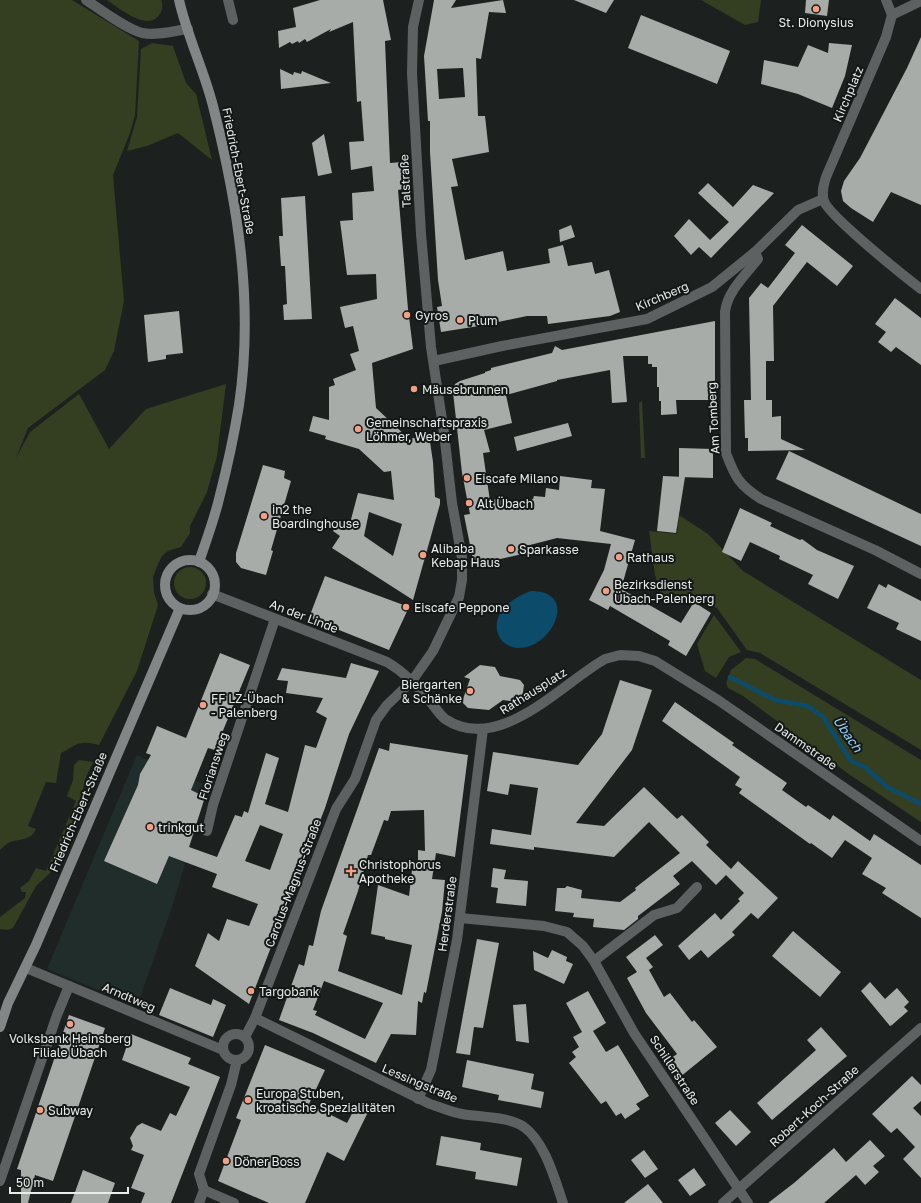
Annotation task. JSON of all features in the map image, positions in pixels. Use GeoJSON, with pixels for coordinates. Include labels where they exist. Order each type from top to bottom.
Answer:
{"type":"FeatureCollection","features":[{"type":"Feature","properties":{"kind":"main road","name":"Friedrich-Ebert-Straße"},"geometry":{"type":"LineString","coordinates":[[179,0],[213,104],[236,210],[242,261],[245,311],[243,371],[239,405],[219,500],[199,562]]}},
{"type":"Feature","properties":{"kind":"main road"},"geometry":{"type":"LineString","coordinates":[[190,560],[199,562],[207,568],[212,576],[214,585],[212,594],[207,602],[199,608],[190,610],[180,608],[172,602],[167,594],[165,585],[167,575],[172,567],[180,562],[190,560]]}},
{"type":"Feature","properties":{"kind":"main road","name":"Friedrich-Ebert-Straße"},"geometry":{"type":"LineString","coordinates":[[0,1027],[8,1003],[26,968],[180,608]]}},
{"type":"Feature","properties":{"kind":"street"},"geometry":{"type":"LineString","coordinates":[[86,0],[141,33],[153,34],[188,29]]}},
{"type":"Feature","properties":{"kind":"street"},"geometry":{"type":"LineString","coordinates":[[228,0],[233,20]]}},
{"type":"Feature","properties":{"kind":"street","name":"Talstraße"},"geometry":{"type":"LineString","coordinates":[[412,681],[433,651],[459,597],[462,580],[462,558],[452,503],[434,362],[421,234],[414,123],[413,27],[419,0]]}},
{"type":"Feature","properties":{"kind":"street"},"geometry":{"type":"LineString","coordinates":[[886,0],[892,15],[921,1]]}},
{"type":"Feature","properties":{"kind":"street","name":"Kirchplatz"},"geometry":{"type":"LineString","coordinates":[[823,199],[823,186],[826,177],[886,37],[892,15]]}},
{"type":"Feature","properties":{"kind":"street"},"geometry":{"type":"LineString","coordinates":[[823,199],[828,207],[851,230],[921,289]]}},
{"type":"Feature","properties":{"kind":"street","name":"Kirchberg"},"geometry":{"type":"LineString","coordinates":[[434,362],[502,346],[646,320],[712,287],[755,252],[798,210],[823,199]]}},
{"type":"Feature","properties":{"kind":"street","name":"Am Tomberg"},"geometry":{"type":"LineString","coordinates":[[755,252],[758,258],[735,288],[726,305],[725,312],[726,453],[733,472],[744,488],[761,499],[875,550],[921,574]]}},
{"type":"Feature","properties":{"kind":"street","name":"An der Linde"},"geometry":{"type":"LineString","coordinates":[[212,594],[387,662]]}},
{"type":"Feature","properties":{"kind":"street","name":"Floriansweg"},"geometry":{"type":"LineString","coordinates":[[207,831],[213,806],[275,619]]}},
{"type":"Feature","properties":{"kind":"street","name":"Rathausplatz"},"geometry":{"type":"LineString","coordinates":[[387,662],[402,670],[444,718],[463,728],[483,729],[500,726],[519,717],[596,664],[620,655],[639,656],[655,661],[676,674]]}},
{"type":"Feature","properties":{"kind":"street","name":"Dammstraße"},"geometry":{"type":"LineString","coordinates":[[676,674],[718,700],[921,841]]}},
{"type":"Feature","properties":{"kind":"street","name":"Carolus-Magnus-Straße"},"geometry":{"type":"LineString","coordinates":[[204,1190],[199,1174],[231,1085],[237,1060],[243,1058],[248,1052],[249,1044],[245,1037],[255,1018],[336,809],[354,779],[376,720],[387,705],[412,681]]}},
{"type":"Feature","properties":{"kind":"street","name":"Herderstraße"},"geometry":{"type":"LineString","coordinates":[[418,1098],[432,1070],[460,918],[483,729]]}},
{"type":"Feature","properties":{"kind":"street"},"geometry":{"type":"LineString","coordinates":[[594,961],[654,915],[677,908],[697,887]]}},
{"type":"Feature","properties":{"kind":"street","name":"Schillerstraße"},"geometry":{"type":"LineString","coordinates":[[460,918],[544,926],[567,932],[583,946],[594,961],[634,1032],[748,1203]]}},
{"type":"Feature","properties":{"kind":"street","name":"Arndtweg"},"geometry":{"type":"LineString","coordinates":[[26,968],[223,1050]]}},
{"type":"Feature","properties":{"kind":"street"},"geometry":{"type":"LineString","coordinates":[[0,1181],[57,1015],[69,986]]}},
{"type":"Feature","properties":{"kind":"street","name":"Lessingstraße"},"geometry":{"type":"LineString","coordinates":[[255,1018],[418,1098],[460,1114],[523,1126],[534,1137],[547,1161],[563,1203]]}},
{"type":"Feature","properties":{"kind":"street","name":"Robert-Koch-Straße"},"geometry":{"type":"LineString","coordinates":[[723,1203],[921,1028]]}},
{"type":"Feature","properties":{"kind":"street"},"geometry":{"type":"LineString","coordinates":[[237,1060],[228,1058],[223,1050],[223,1042],[228,1036],[239,1034],[245,1037]]}},
{"type":"Feature","properties":{"kind":"street"},"geometry":{"type":"LineString","coordinates":[[199,1203],[204,1190],[234,1203]]}},
{"type":"Feature","properties":{"kind":"shaded area"},"geometry":{"type":"Polygon","coordinates":[[[137,755],[208,786],[173,904],[137,1006],[47,969],[137,755]]]}},
{"type":"Feature","properties":{"kind":"green space"},"geometry":{"type":"Polygon","coordinates":[[[0,0],[72,0],[139,41],[135,115],[130,133],[113,175],[124,301],[114,351],[105,370],[28,428],[16,458],[30,432],[79,394],[109,449],[146,409],[226,384],[217,456],[207,492],[190,526],[190,533],[181,547],[168,551],[162,556],[158,564],[153,577],[154,593],[158,605],[137,671],[99,745],[82,743],[75,745],[61,753],[56,783],[46,782],[28,826],[36,829],[33,833],[27,838],[8,843],[0,850],[0,0]]]}},
{"type":"Feature","properties":{"kind":"green space"},"geometry":{"type":"Polygon","coordinates":[[[107,0],[161,0],[162,8],[159,15],[154,20],[140,20],[126,13],[107,0]]]}},
{"type":"Feature","properties":{"kind":"green space"},"geometry":{"type":"Polygon","coordinates":[[[701,0],[761,0],[758,22],[745,25],[701,0]]]}},
{"type":"Feature","properties":{"kind":"green space"},"geometry":{"type":"Polygon","coordinates":[[[152,43],[173,46],[186,83],[196,94],[212,160],[178,133],[147,146],[127,151],[137,117],[141,49],[152,43]]]}},
{"type":"Feature","properties":{"kind":"green space"},"geometry":{"type":"Polygon","coordinates":[[[642,401],[645,458],[641,458],[639,403],[642,401]]]}},
{"type":"Feature","properties":{"kind":"green space"},"geometry":{"type":"Polygon","coordinates":[[[679,515],[708,534],[743,571],[921,680],[921,750],[760,653],[747,650],[717,608],[695,597],[676,594],[662,595],[655,575],[649,531],[677,534],[679,515]]]}},
{"type":"Feature","properties":{"kind":"green space"},"geometry":{"type":"Polygon","coordinates":[[[190,567],[196,568],[203,574],[206,583],[205,589],[199,596],[190,599],[184,598],[177,592],[174,583],[175,577],[181,570],[190,567]]]}},
{"type":"Feature","properties":{"kind":"green space"},"geometry":{"type":"Polygon","coordinates":[[[714,615],[741,652],[729,657],[716,678],[705,671],[697,644],[714,615]]]}},
{"type":"Feature","properties":{"kind":"green space"},"geometry":{"type":"Polygon","coordinates":[[[746,658],[755,659],[921,760],[921,822],[850,775],[743,696],[728,688],[726,683],[731,670],[746,658]]]}},
{"type":"Feature","properties":{"kind":"green space"},"geometry":{"type":"Polygon","coordinates":[[[79,760],[93,762],[86,777],[76,816],[50,873],[36,886],[13,928],[8,930],[0,929],[0,917],[25,898],[26,892],[22,892],[20,888],[29,881],[36,868],[46,871],[76,801],[67,796],[73,780],[74,765],[79,760]]]}},
{"type":"Feature","properties":{"kind":"water"},"geometry":{"type":"Polygon","coordinates":[[[531,591],[546,593],[554,600],[557,609],[556,620],[541,640],[530,646],[518,648],[511,647],[502,640],[499,635],[497,630],[498,618],[510,602],[531,591]]]}},
{"type":"Feature","properties":{"kind":"building"},"geometry":{"type":"Polygon","coordinates":[[[320,0],[383,0],[391,40],[385,41],[390,163],[402,162],[403,189],[398,190],[408,309],[413,349],[372,363],[376,408],[409,439],[429,435],[433,462],[435,497],[440,499],[440,504],[413,600],[332,548],[340,536],[333,531],[340,521],[349,527],[358,493],[394,500],[391,471],[384,472],[359,449],[325,439],[326,436],[309,431],[313,416],[329,420],[329,387],[335,385],[333,379],[356,370],[350,354],[359,351],[353,326],[345,328],[340,307],[377,299],[376,274],[347,275],[340,221],[353,220],[352,193],[374,191],[372,166],[351,170],[349,142],[364,141],[361,101],[357,102],[353,22],[329,32],[331,29],[307,42],[305,39],[299,43],[298,41],[292,44],[290,42],[279,48],[278,31],[296,27],[293,8],[320,0]],[[369,512],[364,536],[393,556],[402,524],[369,512]]]}},
{"type":"Feature","properties":{"kind":"building"},"geometry":{"type":"Polygon","coordinates":[[[434,0],[456,0],[451,8],[503,0],[506,13],[489,12],[481,59],[476,58],[478,116],[485,116],[489,152],[452,159],[458,186],[451,187],[465,260],[503,251],[507,271],[550,263],[548,249],[563,245],[568,266],[592,262],[595,274],[609,270],[620,312],[610,316],[548,324],[547,316],[527,316],[441,332],[437,307],[442,306],[438,280],[430,152],[430,121],[428,121],[424,56],[434,0]],[[463,68],[437,69],[439,99],[465,97],[463,68]]]}},
{"type":"Feature","properties":{"kind":"building"},"geometry":{"type":"Polygon","coordinates":[[[574,0],[614,0],[606,13],[574,0]]]}},
{"type":"Feature","properties":{"kind":"building","name":"St. Dionysius"},"geometry":{"type":"Polygon","coordinates":[[[806,0],[829,0],[827,16],[805,13],[806,0]]]}},
{"type":"Feature","properties":{"kind":"building"},"geometry":{"type":"Polygon","coordinates":[[[641,15],[730,51],[717,84],[628,48],[641,15]]]}},
{"type":"Feature","properties":{"kind":"building"},"geometry":{"type":"Polygon","coordinates":[[[921,37],[921,205],[891,192],[873,222],[843,201],[841,191],[844,181],[860,158],[907,68],[921,37]]]}},
{"type":"Feature","properties":{"kind":"building"},"geometry":{"type":"Polygon","coordinates":[[[829,43],[852,45],[845,76],[832,108],[798,94],[761,84],[764,60],[798,67],[808,45],[828,53],[829,43]]]}},
{"type":"Feature","properties":{"kind":"building"},"geometry":{"type":"Polygon","coordinates":[[[280,69],[293,75],[294,72],[301,74],[302,71],[331,83],[281,89],[280,69]]]}},
{"type":"Feature","properties":{"kind":"building"},"geometry":{"type":"Polygon","coordinates":[[[324,134],[332,173],[318,176],[312,143],[324,134]]]}},
{"type":"Feature","properties":{"kind":"building"},"geometry":{"type":"Polygon","coordinates":[[[708,183],[733,207],[753,185],[774,193],[711,258],[699,247],[691,255],[674,236],[689,219],[710,240],[729,222],[698,193],[708,183]]]}},
{"type":"Feature","properties":{"kind":"building"},"geometry":{"type":"Polygon","coordinates":[[[305,196],[312,319],[284,320],[283,305],[287,304],[285,266],[281,266],[279,236],[283,236],[281,198],[305,196]]]}},
{"type":"Feature","properties":{"kind":"building"},"geometry":{"type":"Polygon","coordinates":[[[571,225],[575,237],[560,242],[559,230],[571,225]]]}},
{"type":"Feature","properties":{"kind":"building"},"geometry":{"type":"Polygon","coordinates":[[[802,225],[853,266],[837,286],[807,262],[773,306],[774,361],[766,361],[766,400],[772,400],[772,417],[781,416],[781,439],[805,450],[748,451],[748,438],[745,438],[744,400],[751,400],[749,298],[761,283],[768,288],[795,253],[785,245],[802,225]]]}},
{"type":"Feature","properties":{"kind":"building"},"geometry":{"type":"Polygon","coordinates":[[[895,298],[921,318],[921,365],[896,347],[891,352],[878,342],[886,332],[875,324],[895,298]]]}},
{"type":"Feature","properties":{"kind":"building"},"geometry":{"type":"Polygon","coordinates":[[[179,311],[183,353],[166,355],[166,359],[148,362],[144,315],[179,311]]]}},
{"type":"Feature","properties":{"kind":"building"},"geometry":{"type":"Polygon","coordinates":[[[715,321],[715,400],[676,400],[677,414],[661,415],[659,387],[657,387],[657,367],[652,367],[652,364],[648,364],[648,356],[623,356],[627,402],[612,403],[610,370],[557,380],[506,395],[512,423],[484,430],[490,452],[483,453],[490,501],[500,498],[502,505],[509,505],[533,499],[534,496],[545,497],[546,488],[559,490],[560,476],[592,480],[591,488],[605,489],[600,531],[635,540],[621,589],[681,623],[694,602],[711,613],[686,656],[668,645],[670,641],[610,606],[608,610],[589,600],[604,570],[611,544],[557,538],[526,546],[527,553],[474,565],[464,515],[470,514],[462,473],[453,392],[455,384],[485,373],[491,370],[491,368],[552,353],[555,346],[562,350],[715,321]]]}},
{"type":"Feature","properties":{"kind":"building"},"geometry":{"type":"Polygon","coordinates":[[[568,423],[572,436],[517,451],[514,437],[568,423]]]}},
{"type":"Feature","properties":{"kind":"building"},"geometry":{"type":"Polygon","coordinates":[[[679,448],[713,449],[713,478],[679,477],[679,448]]]}},
{"type":"Feature","properties":{"kind":"building"},"geometry":{"type":"Polygon","coordinates":[[[789,451],[921,514],[921,546],[776,479],[789,451]]]}},
{"type":"Feature","properties":{"kind":"building","name":"in2 the Boardinghouse"},"geometry":{"type":"Polygon","coordinates":[[[263,465],[285,471],[284,478],[291,481],[271,550],[273,551],[266,575],[241,568],[236,562],[236,553],[263,465]]]}},
{"type":"Feature","properties":{"kind":"building"},"geometry":{"type":"Polygon","coordinates":[[[663,476],[685,477],[676,533],[657,531],[663,476]]]}},
{"type":"Feature","properties":{"kind":"building"},"geometry":{"type":"Polygon","coordinates":[[[740,508],[772,523],[770,526],[800,540],[802,539],[817,550],[854,566],[838,599],[808,584],[813,575],[779,559],[780,556],[750,542],[741,561],[722,552],[740,508]]]}},
{"type":"Feature","properties":{"kind":"building"},"geometry":{"type":"Polygon","coordinates":[[[325,576],[409,607],[389,650],[314,620],[310,615],[325,576]]]}},
{"type":"Feature","properties":{"kind":"building"},"geometry":{"type":"Polygon","coordinates":[[[879,584],[886,588],[888,584],[921,601],[921,641],[896,629],[899,623],[867,608],[879,584]]]}},
{"type":"Feature","properties":{"kind":"building"},"geometry":{"type":"Polygon","coordinates":[[[220,653],[250,665],[215,750],[208,748],[191,790],[205,797],[189,847],[217,857],[235,815],[242,817],[244,811],[248,813],[266,753],[279,758],[265,804],[288,812],[305,745],[316,748],[327,718],[316,712],[323,698],[286,693],[288,681],[277,680],[282,668],[346,678],[351,663],[379,671],[349,734],[325,808],[249,1004],[195,966],[208,933],[219,941],[227,919],[249,926],[258,904],[212,887],[217,874],[169,856],[157,884],[104,861],[138,785],[140,774],[151,755],[146,753],[157,726],[186,738],[220,653]],[[260,825],[245,861],[270,870],[283,834],[260,825]]]}},
{"type":"Feature","properties":{"kind":"building"},"geometry":{"type":"Polygon","coordinates":[[[480,665],[495,667],[500,676],[520,680],[524,685],[522,699],[517,702],[503,700],[489,710],[468,708],[462,702],[470,679],[464,677],[480,665]]]}},
{"type":"Feature","properties":{"kind":"building"},"geometry":{"type":"Polygon","coordinates":[[[620,680],[652,690],[632,750],[576,823],[604,826],[644,787],[677,819],[682,815],[709,842],[706,845],[731,869],[738,861],[778,898],[758,919],[751,913],[732,932],[735,935],[708,958],[701,950],[689,960],[678,946],[715,913],[721,920],[740,901],[738,899],[744,893],[726,875],[716,885],[692,861],[673,876],[680,884],[638,916],[638,919],[624,930],[593,927],[594,919],[573,917],[574,913],[555,911],[557,888],[565,888],[567,886],[582,890],[581,898],[620,902],[636,890],[635,888],[680,853],[649,822],[614,857],[534,847],[534,850],[490,844],[492,829],[531,835],[538,788],[510,784],[508,795],[487,791],[493,752],[578,765],[602,734],[620,680]]]}},
{"type":"Feature","properties":{"kind":"building"},"geometry":{"type":"Polygon","coordinates":[[[675,702],[734,743],[732,745],[787,783],[782,790],[806,807],[808,805],[830,820],[833,815],[870,841],[874,834],[921,865],[921,918],[882,893],[886,888],[862,874],[872,858],[845,840],[832,858],[739,793],[742,789],[735,785],[740,777],[662,721],[675,702]]]}},
{"type":"Feature","properties":{"kind":"building"},"geometry":{"type":"Polygon","coordinates":[[[390,743],[468,755],[455,857],[436,853],[432,879],[445,880],[442,912],[426,993],[424,992],[422,1003],[418,1001],[416,1035],[391,1034],[376,1063],[313,1033],[279,1020],[299,964],[304,966],[309,945],[313,946],[321,911],[379,748],[389,751],[390,743]],[[424,810],[391,811],[388,821],[384,820],[371,855],[368,855],[358,891],[343,934],[347,936],[338,971],[402,995],[412,945],[385,939],[385,937],[371,934],[378,885],[409,896],[412,870],[418,870],[418,850],[425,851],[424,810]],[[324,981],[313,1010],[317,1011],[315,1015],[365,1039],[383,1003],[324,981]]]}},
{"type":"Feature","properties":{"kind":"building"},"geometry":{"type":"Polygon","coordinates":[[[493,868],[506,870],[504,879],[528,881],[526,906],[496,903],[498,888],[491,887],[493,868]]]}},
{"type":"Feature","properties":{"kind":"building"},"geometry":{"type":"Polygon","coordinates":[[[793,931],[841,972],[820,997],[772,956],[793,931]]]}},
{"type":"Feature","properties":{"kind":"building"},"geometry":{"type":"Polygon","coordinates":[[[655,935],[663,945],[646,958],[653,967],[649,970],[664,997],[670,993],[692,1022],[694,1020],[717,1047],[680,1077],[670,1059],[677,1054],[646,1013],[627,978],[637,972],[626,957],[655,935]]]}},
{"type":"Feature","properties":{"kind":"building"},"geometry":{"type":"Polygon","coordinates":[[[477,939],[499,943],[483,1028],[474,1027],[470,1055],[456,1053],[477,939]]]}},
{"type":"Feature","properties":{"kind":"building"},"geometry":{"type":"Polygon","coordinates":[[[552,950],[567,957],[566,961],[573,964],[564,984],[534,970],[533,951],[548,958],[552,950]]]}},
{"type":"Feature","properties":{"kind":"building"},"geometry":{"type":"Polygon","coordinates":[[[870,982],[885,999],[897,988],[909,1002],[904,1007],[908,1011],[890,1026],[861,991],[870,982]]]}},
{"type":"Feature","properties":{"kind":"building"},"geometry":{"type":"Polygon","coordinates":[[[170,988],[211,1005],[213,999],[226,1005],[213,1037],[159,1015],[170,988]]]}},
{"type":"Feature","properties":{"kind":"building"},"geometry":{"type":"Polygon","coordinates":[[[588,991],[606,1023],[593,1031],[606,1052],[618,1045],[649,1096],[636,1104],[640,1109],[625,1119],[621,1113],[616,1116],[606,1101],[601,1104],[569,1063],[576,1057],[572,1052],[579,1047],[573,1037],[582,1032],[566,1003],[588,991]]]}},
{"type":"Feature","properties":{"kind":"building"},"geometry":{"type":"Polygon","coordinates":[[[526,1004],[529,1043],[516,1041],[513,1005],[526,1004]]]}},
{"type":"Feature","properties":{"kind":"building"},"geometry":{"type":"Polygon","coordinates":[[[69,1015],[105,1028],[53,1181],[35,1175],[28,1203],[21,1203],[21,1170],[17,1169],[69,1015]]]}},
{"type":"Feature","properties":{"kind":"building"},"geometry":{"type":"Polygon","coordinates":[[[821,1027],[847,1056],[772,1120],[757,1103],[816,1050],[807,1040],[821,1027]]]}},
{"type":"Feature","properties":{"kind":"building"},"geometry":{"type":"Polygon","coordinates":[[[131,1034],[191,1058],[188,1064],[220,1077],[171,1203],[141,1203],[145,1193],[131,1188],[144,1155],[131,1150],[133,1146],[130,1138],[137,1126],[142,1123],[161,1131],[170,1113],[176,1116],[190,1087],[122,1060],[131,1034]]]}},
{"type":"Feature","properties":{"kind":"building"},"geometry":{"type":"Polygon","coordinates":[[[265,1045],[325,1070],[309,1104],[347,1123],[357,1104],[369,1110],[344,1161],[327,1152],[305,1203],[269,1203],[218,1181],[241,1120],[236,1118],[265,1045]]]}},
{"type":"Feature","properties":{"kind":"building"},"geometry":{"type":"Polygon","coordinates":[[[467,1060],[534,1074],[531,1089],[544,1092],[541,1108],[498,1100],[499,1095],[462,1087],[467,1060]]]}},
{"type":"Feature","properties":{"kind":"building"},"geometry":{"type":"Polygon","coordinates":[[[912,1076],[921,1085],[921,1101],[913,1108],[921,1116],[921,1178],[903,1159],[915,1147],[897,1128],[891,1133],[872,1114],[912,1076]]]}},
{"type":"Feature","properties":{"kind":"building"},"geometry":{"type":"Polygon","coordinates":[[[730,1110],[751,1132],[736,1146],[715,1123],[730,1110]]]}},
{"type":"Feature","properties":{"kind":"building"},"geometry":{"type":"Polygon","coordinates":[[[441,1136],[481,1143],[480,1150],[522,1158],[517,1186],[475,1179],[476,1172],[436,1165],[441,1136]]]}},
{"type":"Feature","properties":{"kind":"building"},"geometry":{"type":"Polygon","coordinates":[[[870,1140],[885,1156],[873,1166],[879,1172],[865,1185],[856,1175],[824,1203],[768,1203],[794,1183],[834,1148],[846,1162],[870,1140]]]}},
{"type":"Feature","properties":{"kind":"building"},"geometry":{"type":"Polygon","coordinates":[[[644,1150],[658,1169],[645,1178],[631,1160],[644,1150]]]}},
{"type":"Feature","properties":{"kind":"building"},"geometry":{"type":"Polygon","coordinates":[[[694,1168],[706,1185],[690,1196],[678,1180],[694,1168]]]}},
{"type":"Feature","properties":{"kind":"building"},"geometry":{"type":"Polygon","coordinates":[[[83,1170],[115,1183],[108,1203],[71,1203],[83,1170]]]}},
{"type":"Feature","properties":{"kind":"building"},"geometry":{"type":"Polygon","coordinates":[[[648,1184],[663,1203],[624,1203],[648,1184]]]}},
{"type":"Feature","properties":{"kind":"waterway","name":"Übach"},"geometry":{"type":"LineString","coordinates":[[730,677],[775,700],[808,706],[823,717],[851,761],[865,767],[887,787],[921,804]]}},
{"type":"Feature","properties":{"kind":"place","name":"St. Dionysius"},"geometry":{"type":"Point","coordinates":[816,9]}},
{"type":"Feature","properties":{"kind":"place","name":"Gyros"},"geometry":{"type":"Point","coordinates":[407,315]}},
{"type":"Feature","properties":{"kind":"place","name":"Plum"},"geometry":{"type":"Point","coordinates":[460,320]}},
{"type":"Feature","properties":{"kind":"place","name":"Mäusebrunnen"},"geometry":{"type":"Point","coordinates":[414,389]}},
{"type":"Feature","properties":{"kind":"place","name":"Gemeinschaftspraxis Löhmer, Weber"},"geometry":{"type":"Point","coordinates":[358,429]}},
{"type":"Feature","properties":{"kind":"place","name":"Eiscafe Milano"},"geometry":{"type":"Point","coordinates":[467,478]}},
{"type":"Feature","properties":{"kind":"place","name":"Alt Übach"},"geometry":{"type":"Point","coordinates":[469,503]}},
{"type":"Feature","properties":{"kind":"place","name":"in2 the Boardinghouse"},"geometry":{"type":"Point","coordinates":[264,516]}},
{"type":"Feature","properties":{"kind":"place","name":"Sparkasse"},"geometry":{"type":"Point","coordinates":[511,549]}},
{"type":"Feature","properties":{"kind":"place","name":"Alibaba Kebap Haus"},"geometry":{"type":"Point","coordinates":[423,555]}},
{"type":"Feature","properties":{"kind":"place","name":"Rathaus"},"geometry":{"type":"Point","coordinates":[619,557]}},
{"type":"Feature","properties":{"kind":"place","name":"Bezirksdienst Übach-Palenberg"},"geometry":{"type":"Point","coordinates":[606,591]}},
{"type":"Feature","properties":{"kind":"place","name":"Eiscafe Peppone"},"geometry":{"type":"Point","coordinates":[406,607]}},
{"type":"Feature","properties":{"kind":"place","name":"Biergarten & Schänke"},"geometry":{"type":"Point","coordinates":[470,691]}},
{"type":"Feature","properties":{"kind":"place","name":"FF LZ-Übach - Palenberg"},"geometry":{"type":"Point","coordinates":[203,705]}},
{"type":"Feature","properties":{"kind":"place","name":"trinkgut"},"geometry":{"type":"Point","coordinates":[150,827]}},
{"type":"Feature","properties":{"kind":"place","name":"Christophorus Apotheke"},"geometry":{"type":"Point","coordinates":[351,871]}},
{"type":"Feature","properties":{"kind":"place","name":"Targobank"},"geometry":{"type":"Point","coordinates":[251,991]}},
{"type":"Feature","properties":{"kind":"place","name":"Volksbank Heinsberg Filiale Übach"},"geometry":{"type":"Point","coordinates":[70,1024]}},
{"type":"Feature","properties":{"kind":"place","name":"Europa Stuben, kroatische Spezialitäten"},"geometry":{"type":"Point","coordinates":[248,1100]}},
{"type":"Feature","properties":{"kind":"place","name":"Subway"},"geometry":{"type":"Point","coordinates":[40,1110]}},
{"type":"Feature","properties":{"kind":"place","name":"Döner Boss"},"geometry":{"type":"Point","coordinates":[226,1161]}}]}
